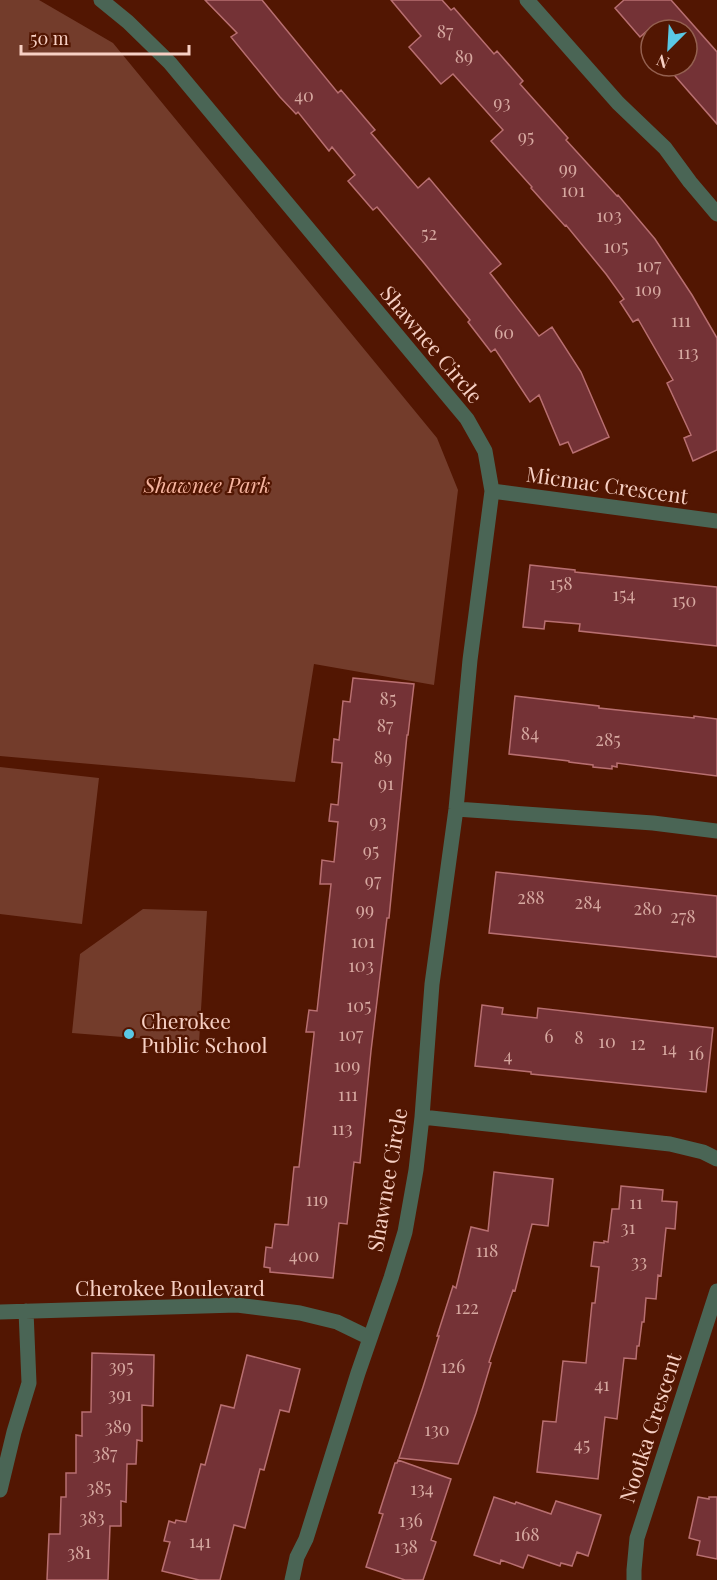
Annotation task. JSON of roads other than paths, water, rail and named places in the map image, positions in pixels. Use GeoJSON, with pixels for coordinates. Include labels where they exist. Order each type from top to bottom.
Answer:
{"type":"FeatureCollection","features":[{"type":"Feature","properties":{"kind":"street","name":"Shawnee Circle"},"geometry":{"type":"LineString","coordinates":[[101,0],[128,22],[170,63],[466,419],[485,451],[492,491],[470,660],[456,809],[432,984],[416,1170],[405,1232],[306,1539],[297,1557],[292,1580]]}},
{"type":"Feature","properties":{"kind":"street"},"geometry":{"type":"LineString","coordinates":[[527,0],[618,104],[665,147],[717,214]]}},
{"type":"Feature","properties":{"kind":"street","name":"Micmac Crescent"},"geometry":{"type":"LineString","coordinates":[[492,491],[717,522]]}},
{"type":"Feature","properties":{"kind":"street"},"geometry":{"type":"LineString","coordinates":[[456,809],[653,823],[717,831]]}},
{"type":"Feature","properties":{"kind":"street"},"geometry":{"type":"LineString","coordinates":[[422,1117],[670,1144],[703,1152],[717,1159]]}},
{"type":"Feature","properties":{"kind":"street","name":"Nootka Crescent"},"geometry":{"type":"LineString","coordinates":[[634,1580],[637,1538],[717,1291]]}},
{"type":"Feature","properties":{"kind":"street","name":"Cherokee Boulevard"},"geometry":{"type":"LineString","coordinates":[[0,1312],[237,1305],[300,1313],[337,1323],[370,1338]]}},
{"type":"Feature","properties":{"kind":"street"},"geometry":{"type":"LineString","coordinates":[[0,1490],[29,1383],[26,1311]]}},
{"type":"Feature","properties":{"kind":"place","name":"Cherokee Public School"},"geometry":{"type":"Point","coordinates":[129,1034]}},
{"type":"Feature","properties":{"kind":"park label","name":"Shawnee Park"},"geometry":{"type":"Point","coordinates":[207,486]}}]}
